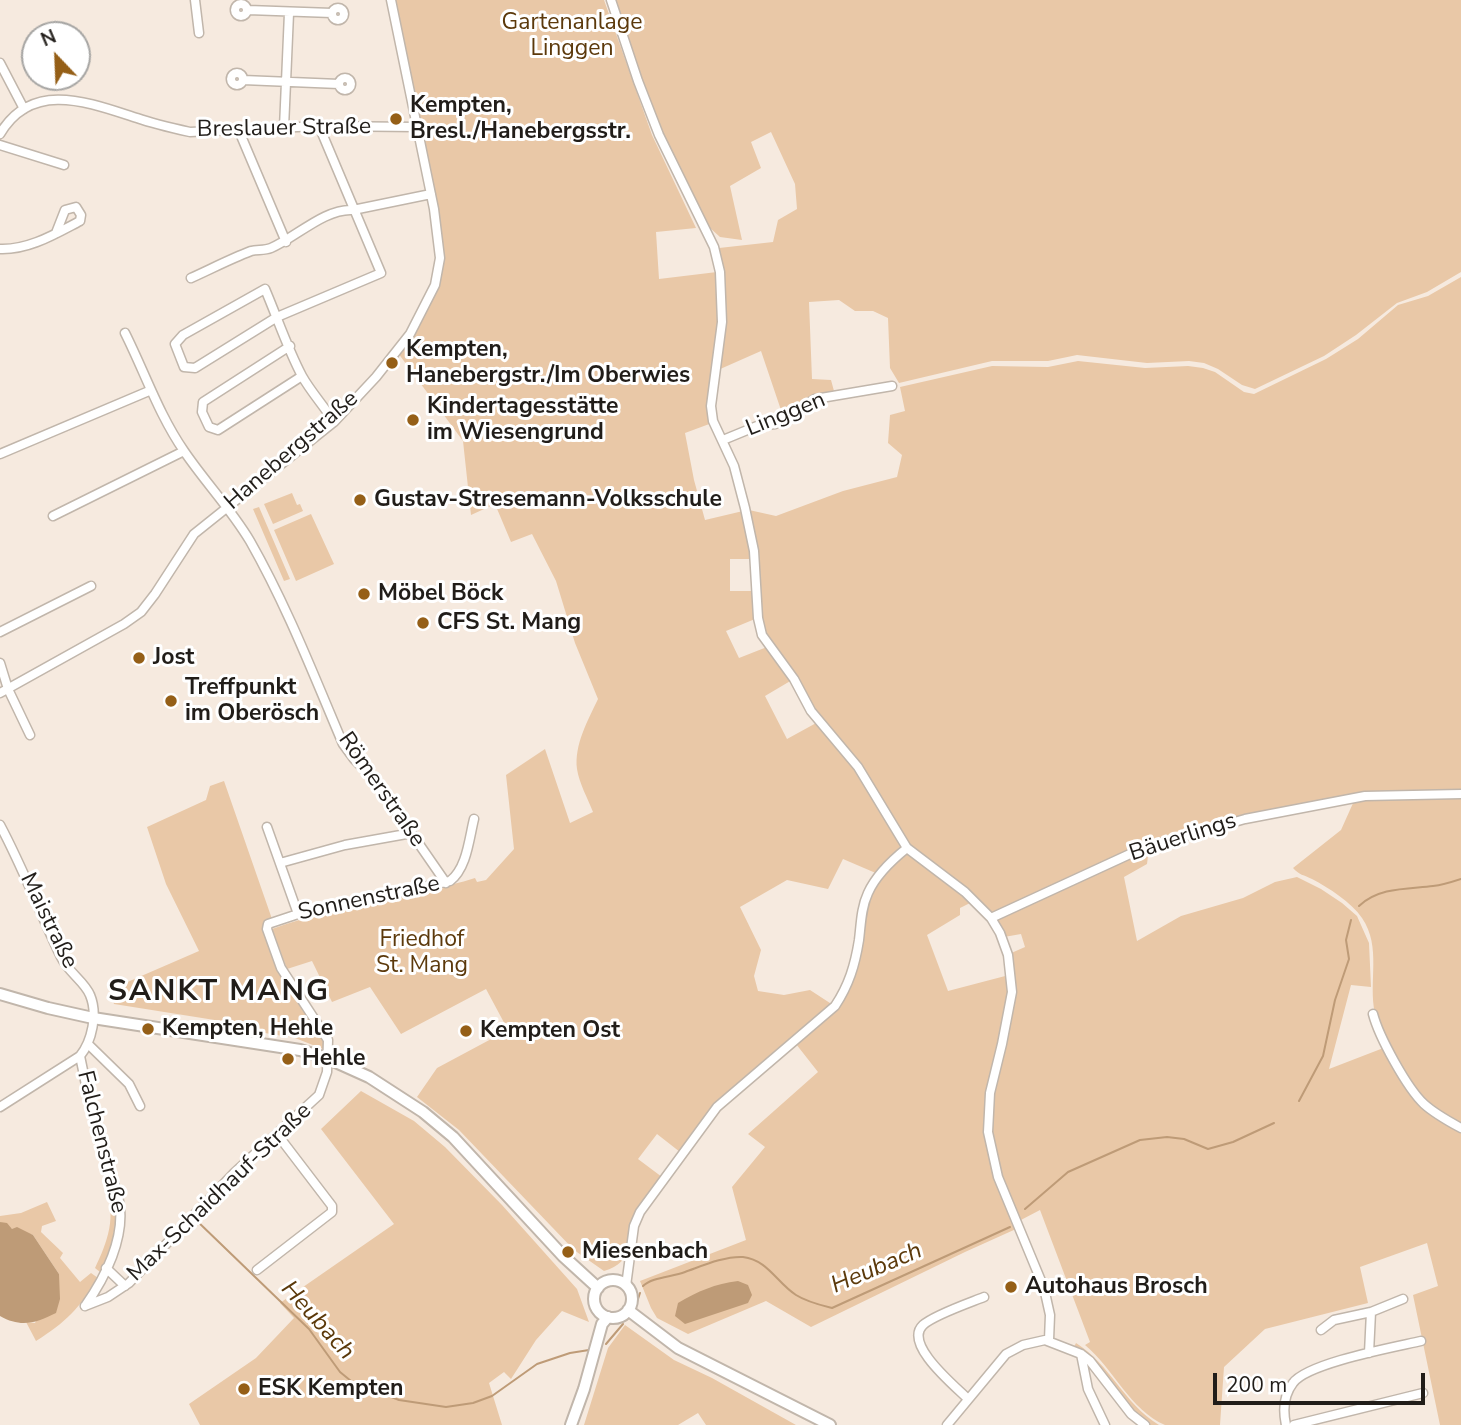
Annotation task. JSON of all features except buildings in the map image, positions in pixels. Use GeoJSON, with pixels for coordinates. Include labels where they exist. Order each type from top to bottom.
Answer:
{"type":"FeatureCollection","features":[{"type":"Feature","properties":{"kind":"main road"},"geometry":{"type":"LineString","coordinates":[[0,994],[93,1018],[304,1051],[371,1078],[423,1112],[453,1137],[569,1262],[598,1288]]}},
{"type":"Feature","properties":{"kind":"main road"},"geometry":{"type":"LineString","coordinates":[[607,1281],[617,1281],[626,1286],[631,1293],[628,1310],[619,1317],[608,1317],[600,1313],[595,1305],[594,1295],[598,1288],[607,1281]]}},
{"type":"Feature","properties":{"kind":"main road"},"geometry":{"type":"LineString","coordinates":[[628,1310],[678,1348],[826,1423]]}},
{"type":"Feature","properties":{"kind":"main road"},"geometry":{"type":"LineString","coordinates":[[571,1425],[602,1324],[608,1317]]}},
{"type":"Feature","properties":{"kind":"street"},"geometry":{"type":"LineString","coordinates":[[195,0],[200,33]]}},
{"type":"Feature","properties":{"kind":"street","name":"Hanebergstraße"},"geometry":{"type":"LineString","coordinates":[[4,691],[141,612],[194,534],[334,422],[376,377],[410,334],[435,285],[440,258],[431,194],[391,0]]}},
{"type":"Feature","properties":{"kind":"street"},"geometry":{"type":"LineString","coordinates":[[611,0],[659,135],[714,247],[719,272],[722,322],[710,406],[713,421],[734,466],[754,551],[758,618],[762,635],[794,679],[811,710],[858,767],[907,848],[965,892],[991,918],[1000,933],[1007,955],[1012,992],[990,1093],[988,1132],[998,1177],[1046,1296],[1050,1315],[1049,1340]]}},
{"type":"Feature","properties":{"kind":"street"},"geometry":{"type":"LineString","coordinates":[[247,10],[331,13]]}},
{"type":"Feature","properties":{"kind":"street"},"geometry":{"type":"LineString","coordinates":[[284,128],[289,13]]}},
{"type":"Feature","properties":{"kind":"street"},"geometry":{"type":"LineString","coordinates":[[0,63],[24,109],[10,118],[0,134]]}},
{"type":"Feature","properties":{"kind":"street"},"geometry":{"type":"LineString","coordinates":[[243,79],[339,84]]}},
{"type":"Feature","properties":{"kind":"street","name":"Breslauer Straße"},"geometry":{"type":"LineString","coordinates":[[24,109],[46,100],[79,101],[180,130],[239,131],[318,126],[417,127]]}},
{"type":"Feature","properties":{"kind":"street"},"geometry":{"type":"LineString","coordinates":[[318,126],[381,273],[277,317],[195,368],[184,368],[175,344],[183,335],[265,289],[277,317],[289,346],[302,376],[334,422]]}},
{"type":"Feature","properties":{"kind":"street"},"geometry":{"type":"LineString","coordinates":[[239,131],[286,242]]}},
{"type":"Feature","properties":{"kind":"street"},"geometry":{"type":"LineString","coordinates":[[0,145],[64,165]]}},
{"type":"Feature","properties":{"kind":"street"},"geometry":{"type":"LineString","coordinates":[[191,278],[254,250],[266,251],[286,242],[304,227],[345,209],[353,210],[431,194]]}},
{"type":"Feature","properties":{"kind":"street"},"geometry":{"type":"LineString","coordinates":[[56,233],[65,210],[76,207],[85,224]]}},
{"type":"Feature","properties":{"kind":"street"},"geometry":{"type":"LineString","coordinates":[[0,249],[23,248],[80,221],[81,215]]}},
{"type":"Feature","properties":{"kind":"street","name":"Römerstraße"},"geometry":{"type":"LineString","coordinates":[[125,333],[142,366],[149,391],[184,451],[228,507],[249,540],[284,607],[343,744],[374,779],[446,883]]}},
{"type":"Feature","properties":{"kind":"street"},"geometry":{"type":"LineString","coordinates":[[289,346],[203,402],[202,412],[209,427],[218,430],[302,376]]}},
{"type":"Feature","properties":{"kind":"street","name":"Linggen"},"geometry":{"type":"LineString","coordinates":[[723,440],[757,426],[775,424],[815,400],[892,386]]}},
{"type":"Feature","properties":{"kind":"street"},"geometry":{"type":"LineString","coordinates":[[0,454],[149,391]]}},
{"type":"Feature","properties":{"kind":"street"},"geometry":{"type":"LineString","coordinates":[[53,516],[184,451]]}},
{"type":"Feature","properties":{"kind":"street"},"geometry":{"type":"LineString","coordinates":[[0,632],[90,586]]}},
{"type":"Feature","properties":{"kind":"street"},"geometry":{"type":"LineString","coordinates":[[0,663],[4,691],[30,736]]}},
{"type":"Feature","properties":{"kind":"street","name":"Bäuerlings"},"geometry":{"type":"LineString","coordinates":[[991,918],[1163,841],[1262,815],[1386,794],[1461,794]]}},
{"type":"Feature","properties":{"kind":"street","name":"Sonnenstraße"},"geometry":{"type":"LineString","coordinates":[[326,1058],[327,1037],[304,1007],[281,968],[267,929],[272,921],[298,914],[388,893],[446,883],[458,876],[462,867],[474,819]]}},
{"type":"Feature","properties":{"kind":"street","name":"Maistraße"},"geometry":{"type":"LineString","coordinates":[[0,825],[18,858],[67,969],[90,995],[93,1018]]}},
{"type":"Feature","properties":{"kind":"street"},"geometry":{"type":"LineString","coordinates":[[267,827],[298,914]]}},
{"type":"Feature","properties":{"kind":"street"},"geometry":{"type":"LineString","coordinates":[[280,863],[345,845],[412,833]]}},
{"type":"Feature","properties":{"kind":"street"},"geometry":{"type":"LineString","coordinates":[[626,1286],[634,1226],[650,1198],[717,1107],[835,1006],[847,986],[854,966],[867,894],[874,881],[907,848]]}},
{"type":"Feature","properties":{"kind":"street"},"geometry":{"type":"LineString","coordinates":[[1373,1014],[1380,1034],[1418,1098],[1440,1116],[1461,1128]]}},
{"type":"Feature","properties":{"kind":"street"},"geometry":{"type":"LineString","coordinates":[[0,1107],[80,1056],[89,1045],[93,1018]]}},
{"type":"Feature","properties":{"kind":"street"},"geometry":{"type":"LineString","coordinates":[[89,1045],[129,1084],[140,1107]]}},
{"type":"Feature","properties":{"kind":"street","name":"Falchenstraße"},"geometry":{"type":"LineString","coordinates":[[80,1056],[95,1125],[120,1203],[120,1224],[106,1268],[96,1292],[86,1306]]}},
{"type":"Feature","properties":{"kind":"street","name":"Max-Schaidhauf-Straße"},"geometry":{"type":"LineString","coordinates":[[86,1306],[125,1286],[234,1173],[319,1096],[327,1072],[326,1058]]}},
{"type":"Feature","properties":{"kind":"street"},"geometry":{"type":"LineString","coordinates":[[257,1270],[332,1212],[332,1206],[277,1133]]}},
{"type":"Feature","properties":{"kind":"street"},"geometry":{"type":"LineString","coordinates":[[106,1268],[125,1286]]}},
{"type":"Feature","properties":{"kind":"street"},"geometry":{"type":"LineString","coordinates":[[968,1399],[930,1361],[921,1346],[918,1334],[928,1321],[984,1297]]}},
{"type":"Feature","properties":{"kind":"street"},"geometry":{"type":"LineString","coordinates":[[1321,1330],[1334,1320],[1371,1312],[1403,1299]]}},
{"type":"Feature","properties":{"kind":"street"},"geometry":{"type":"LineString","coordinates":[[1369,1353],[1371,1312]]}},
{"type":"Feature","properties":{"kind":"street"},"geometry":{"type":"LineString","coordinates":[[947,1425],[1006,1354],[1023,1345],[1049,1340],[1081,1354],[1090,1361],[1131,1414],[1144,1425]]}},
{"type":"Feature","properties":{"kind":"street"},"geometry":{"type":"LineString","coordinates":[[1286,1425],[1286,1398],[1293,1382],[1299,1377],[1312,1370],[1369,1353],[1422,1341]]}},
{"type":"Feature","properties":{"kind":"street"},"geometry":{"type":"LineString","coordinates":[[1081,1354],[1088,1389],[1105,1425]]}},
{"type":"Feature","properties":{"kind":"street"},"geometry":{"type":"LineString","coordinates":[[1294,1425],[1423,1393]]}},
{"type":"Feature","properties":{"kind":"green space"},"geometry":{"type":"Polygon","coordinates":[[[394,0],[604,0],[652,135],[696,228],[656,232],[659,279],[717,272],[720,297],[712,423],[685,433],[705,520],[743,511],[752,559],[730,559],[730,591],[755,591],[755,619],[726,631],[739,658],[767,647],[792,680],[765,696],[787,739],[818,722],[856,768],[903,847],[878,874],[843,859],[828,889],[787,880],[740,907],[761,950],[754,976],[758,991],[784,995],[810,990],[833,1005],[714,1105],[680,1152],[657,1134],[638,1159],[662,1177],[639,1209],[626,1256],[614,1267],[604,1271],[574,1250],[459,1130],[417,1097],[437,1068],[508,1030],[486,989],[401,1034],[370,987],[332,1002],[312,961],[287,969],[272,929],[395,895],[475,878],[477,882],[486,880],[514,849],[506,775],[545,749],[570,823],[593,812],[580,780],[577,760],[583,733],[598,699],[575,643],[556,581],[532,534],[511,542],[495,504],[471,515],[463,441],[398,353],[422,321],[439,286],[443,258],[394,0]]]}},
{"type":"Feature","properties":{"kind":"green space"},"geometry":{"type":"Polygon","coordinates":[[[615,0],[1461,0],[1461,272],[1427,292],[1397,303],[1324,356],[1255,389],[1242,385],[1204,363],[1147,363],[1077,355],[1048,361],[992,361],[899,383],[890,368],[888,318],[873,311],[855,311],[839,300],[809,302],[812,379],[831,380],[834,391],[814,395],[782,413],[761,351],[718,370],[725,322],[719,248],[773,242],[778,220],[797,209],[795,184],[771,132],[751,142],[761,168],[730,186],[742,240],[720,237],[709,227],[654,114],[615,0]]]}},
{"type":"Feature","properties":{"kind":"green space"},"geometry":{"type":"Polygon","coordinates":[[[1461,277],[1461,791],[1365,793],[1162,839],[992,916],[909,847],[764,634],[749,510],[776,516],[843,491],[897,477],[902,455],[888,443],[890,415],[905,411],[900,387],[992,366],[1048,367],[1078,361],[1145,368],[1203,368],[1215,372],[1244,392],[1254,394],[1326,359],[1358,339],[1398,305],[1428,296],[1461,277]]]}},
{"type":"Feature","properties":{"kind":"green space"},"geometry":{"type":"Polygon","coordinates":[[[292,493],[303,511],[273,524],[264,504],[292,493]]]}},
{"type":"Feature","properties":{"kind":"green space"},"geometry":{"type":"Polygon","coordinates":[[[259,507],[290,579],[284,581],[253,509],[259,507]]]}},
{"type":"Feature","properties":{"kind":"green space"},"geometry":{"type":"Polygon","coordinates":[[[311,514],[334,564],[296,581],[274,530],[311,514]]]}},
{"type":"Feature","properties":{"kind":"green space"},"geometry":{"type":"Polygon","coordinates":[[[224,781],[272,919],[267,922],[278,969],[324,1037],[323,1049],[295,1038],[247,1030],[246,1025],[114,1004],[109,990],[199,951],[166,884],[147,827],[206,800],[210,786],[224,781]]]}},
{"type":"Feature","properties":{"kind":"green space"},"geometry":{"type":"Polygon","coordinates":[[[1461,796],[1461,1125],[1435,1108],[1416,1089],[1378,1022],[1373,1001],[1373,953],[1368,929],[1362,918],[1339,896],[1293,868],[1341,830],[1354,801],[1386,797],[1461,796]]]}},
{"type":"Feature","properties":{"kind":"green space"},"geometry":{"type":"Polygon","coordinates":[[[1149,848],[1147,864],[1124,877],[1137,941],[1181,916],[1243,898],[1275,882],[1297,877],[1321,889],[1357,916],[1369,943],[1371,987],[1351,985],[1329,1069],[1386,1047],[1415,1097],[1461,1130],[1461,1425],[1440,1425],[1413,1295],[1438,1286],[1427,1243],[1360,1267],[1368,1303],[1265,1329],[1224,1367],[1220,1425],[1165,1425],[1153,1418],[1142,1410],[1085,1345],[1090,1342],[1040,1210],[1019,1221],[1001,1176],[991,1131],[993,1093],[1010,1018],[1009,954],[1025,947],[1021,934],[1004,937],[994,919],[1149,848]]]}},
{"type":"Feature","properties":{"kind":"green space"},"geometry":{"type":"Polygon","coordinates":[[[907,851],[972,902],[960,908],[960,915],[927,935],[948,991],[1009,975],[1010,993],[986,1132],[1016,1229],[811,1327],[766,1301],[688,1334],[657,1318],[640,1281],[746,1240],[732,1187],[765,1147],[748,1134],[818,1072],[796,1044],[837,1008],[850,990],[863,911],[875,882],[907,851]]]}},
{"type":"Feature","properties":{"kind":"green space"},"geometry":{"type":"Polygon","coordinates":[[[361,1091],[414,1121],[445,1147],[502,1205],[577,1289],[589,1322],[562,1311],[536,1340],[511,1379],[504,1372],[489,1383],[502,1425],[200,1425],[189,1404],[256,1358],[294,1318],[280,1303],[394,1224],[321,1129],[361,1091]]]}},
{"type":"Feature","properties":{"kind":"green space"},"geometry":{"type":"Polygon","coordinates":[[[110,1186],[115,1208],[114,1230],[100,1272],[95,1268],[107,1239],[110,1219],[104,1188],[110,1186]]]}},
{"type":"Feature","properties":{"kind":"green space"},"geometry":{"type":"Polygon","coordinates":[[[47,1202],[56,1221],[42,1226],[41,1232],[63,1253],[60,1258],[80,1282],[91,1273],[98,1278],[71,1314],[36,1341],[26,1322],[35,1323],[59,1274],[33,1235],[12,1229],[0,1222],[0,1216],[21,1213],[47,1202]]]}},
{"type":"Feature","properties":{"kind":"green space"},"geometry":{"type":"Polygon","coordinates":[[[625,1325],[674,1360],[796,1425],[706,1425],[698,1413],[678,1425],[584,1425],[608,1348],[625,1325]]]}},
{"type":"Feature","properties":{"kind":"green space"},"geometry":{"type":"Polygon","coordinates":[[[1076,1343],[1098,1362],[1136,1406],[1159,1425],[1150,1425],[1134,1412],[1082,1352],[1074,1347],[1076,1343]]]}},
{"type":"Feature","properties":{"kind":"shaded area"},"geometry":{"type":"Polygon","coordinates":[[[0,1222],[7,1223],[12,1229],[17,1227],[33,1235],[59,1274],[60,1299],[56,1313],[28,1323],[15,1322],[0,1316],[0,1222]]]}},
{"type":"Feature","properties":{"kind":"shaded area"},"geometry":{"type":"Polygon","coordinates":[[[738,1281],[748,1285],[752,1295],[748,1303],[685,1324],[675,1316],[678,1303],[685,1299],[714,1286],[738,1281]]]}},
{"type":"Feature","properties":{"kind":"waterway","name":"Heubach"},"geometry":{"type":"LineString","coordinates":[[1359,906],[1385,892],[1437,886],[1461,879]]}},
{"type":"Feature","properties":{"kind":"waterway","name":"Heubach"},"geometry":{"type":"LineString","coordinates":[[1299,1101],[1323,1056],[1335,1000],[1349,959],[1346,940],[1351,920]]}},
{"type":"Feature","properties":{"kind":"waterway","name":"Heubach"},"geometry":{"type":"LineString","coordinates":[[1025,1209],[1068,1172],[1140,1140],[1167,1137],[1184,1139],[1208,1149],[1233,1142],[1274,1123]]}},
{"type":"Feature","properties":{"kind":"waterway","name":"Heubach"},"geometry":{"type":"LineString","coordinates":[[196,1220],[309,1329],[340,1372],[351,1381],[399,1400],[446,1407],[473,1403],[492,1396],[537,1364],[589,1350]]}},
{"type":"Feature","properties":{"kind":"waterway","name":"Heubach"},"geometry":{"type":"LineString","coordinates":[[643,1286],[713,1262],[743,1257],[759,1263],[800,1297],[832,1308],[1010,1227]]}},
{"type":"Feature","properties":{"kind":"waterway","name":"Heubach"},"geometry":{"type":"LineString","coordinates":[[636,1305],[640,1293]]}},
{"type":"Feature","properties":{"kind":"waterway","name":"Heubach"},"geometry":{"type":"LineString","coordinates":[[606,1344],[623,1324]]}},
{"type":"Feature","properties":{"kind":"place","name":"Kempten, Bresl./Hanebergsstr."},"geometry":{"type":"Point","coordinates":[396,119]}},
{"type":"Feature","properties":{"kind":"place","name":"Kempten, Hanebergstr./Im Oberwies"},"geometry":{"type":"Point","coordinates":[392,363]}},
{"type":"Feature","properties":{"kind":"place","name":"Kindertagesstätte im Wiesengrund"},"geometry":{"type":"Point","coordinates":[413,420]}},
{"type":"Feature","properties":{"kind":"place","name":"Gustav-Stresemann-Volksschule"},"geometry":{"type":"Point","coordinates":[360,500]}},
{"type":"Feature","properties":{"kind":"place","name":"Möbel Böck"},"geometry":{"type":"Point","coordinates":[364,594]}},
{"type":"Feature","properties":{"kind":"place","name":"CFS St. Mang"},"geometry":{"type":"Point","coordinates":[423,623]}},
{"type":"Feature","properties":{"kind":"place","name":"Jost"},"geometry":{"type":"Point","coordinates":[139,658]}},
{"type":"Feature","properties":{"kind":"place","name":"Treffpunkt im Oberösch"},"geometry":{"type":"Point","coordinates":[171,701]}},
{"type":"Feature","properties":{"kind":"place","name":"Kempten, Hehle"},"geometry":{"type":"Point","coordinates":[148,1029]}},
{"type":"Feature","properties":{"kind":"place","name":"Kempten Ost"},"geometry":{"type":"Point","coordinates":[466,1031]}},
{"type":"Feature","properties":{"kind":"place","name":"Hehle"},"geometry":{"type":"Point","coordinates":[288,1059]}},
{"type":"Feature","properties":{"kind":"place","name":"Miesenbach"},"geometry":{"type":"Point","coordinates":[568,1252]}},
{"type":"Feature","properties":{"kind":"place","name":"Autohaus Brosch"},"geometry":{"type":"Point","coordinates":[1011,1287]}},
{"type":"Feature","properties":{"kind":"place","name":"ESK Kempten"},"geometry":{"type":"Point","coordinates":[244,1389]}},
{"type":"Feature","properties":{"kind":"district","name":"SANKT MANG"},"geometry":{"type":"Point","coordinates":[219,993]}},
{"type":"Feature","properties":{"kind":"park label","name":"Gartenanlage Linggen"},"geometry":{"type":"Point","coordinates":[572,36]}},
{"type":"Feature","properties":{"kind":"park label","name":"Friedhof St. Mang"},"geometry":{"type":"Point","coordinates":[422,953]}}]}
